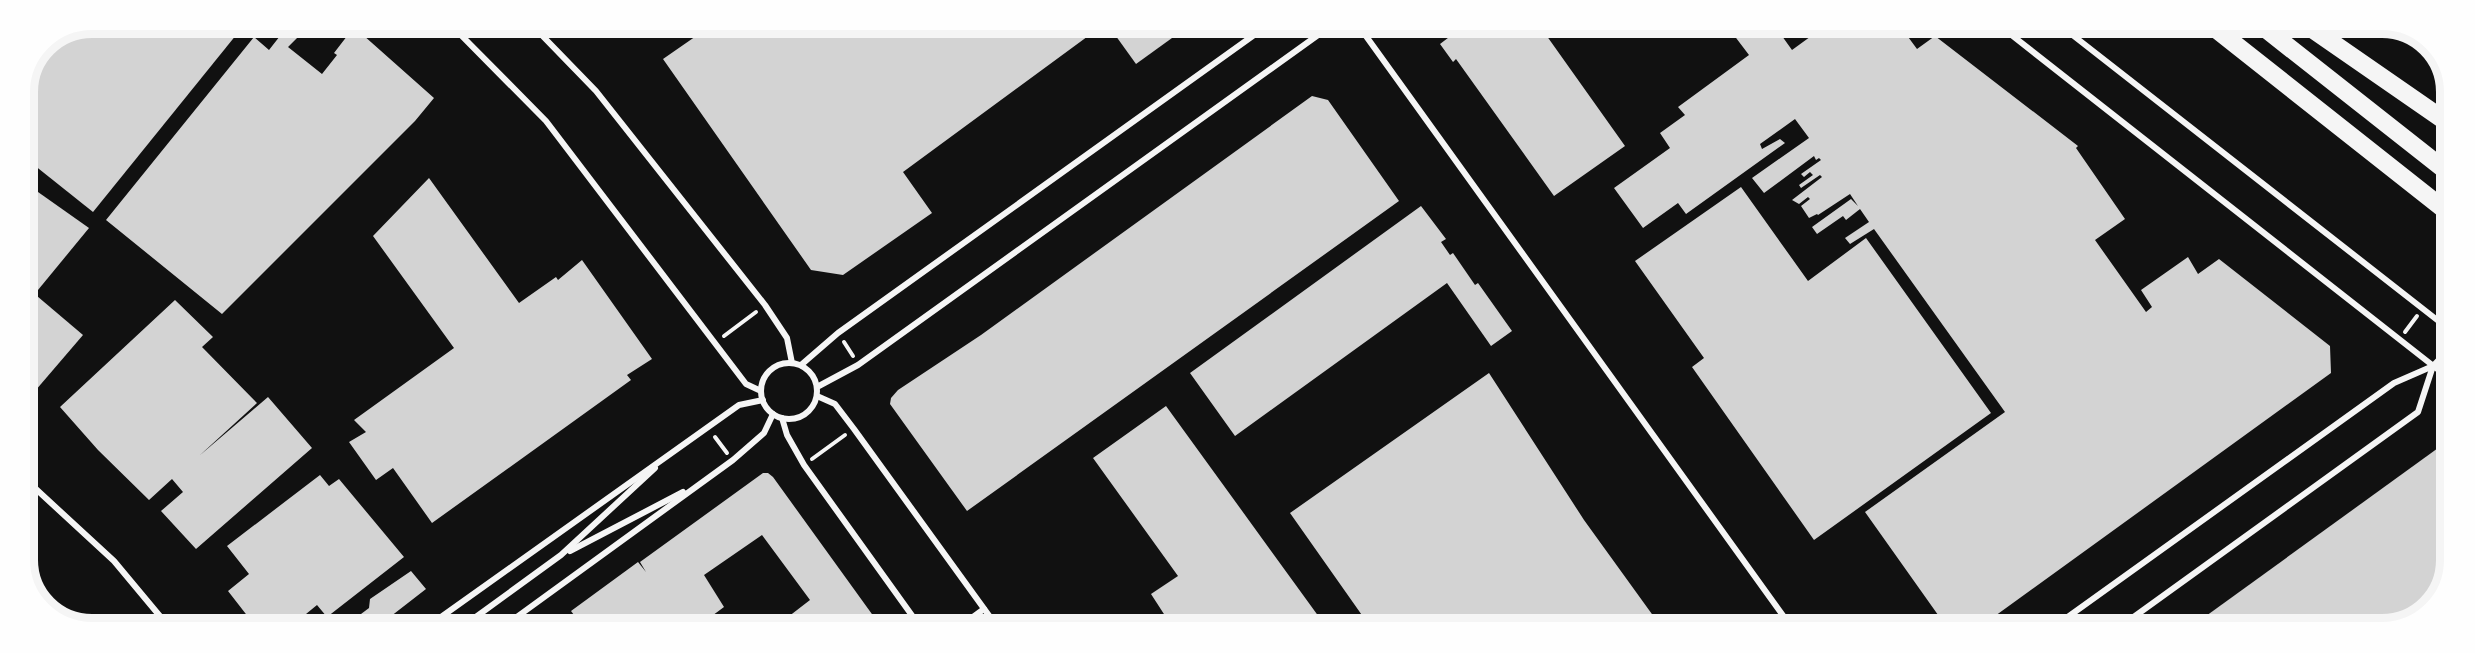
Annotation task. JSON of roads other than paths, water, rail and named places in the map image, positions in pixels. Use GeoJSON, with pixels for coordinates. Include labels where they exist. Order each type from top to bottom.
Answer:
{"type":"FeatureCollection","features":[{"type":"Feature","properties":{"kind":"highway"},"geometry":{"type":"LineString","coordinates":[[2222,34],[2440,206]]}},
{"type":"Feature","properties":{"kind":"highway"},"geometry":{"type":"LineString","coordinates":[[2272,34],[2440,166]]}},
{"type":"Feature","properties":{"kind":"highway"},"geometry":{"type":"LineString","coordinates":[[2320,34],[2440,117]]}},
{"type":"Feature","properties":{"kind":"street"},"geometry":{"type":"LineString","coordinates":[[460,34],[546,121],[716,341],[746,384],[761,391]]}},
{"type":"Feature","properties":{"kind":"street"},"geometry":{"type":"LineString","coordinates":[[541,34],[596,91],[765,305],[786,338],[792,363]]}},
{"type":"Feature","properties":{"kind":"street"},"geometry":{"type":"LineString","coordinates":[[801,365],[838,333],[1255,34]]}},
{"type":"Feature","properties":{"kind":"street"},"geometry":{"type":"LineString","coordinates":[[817,387],[858,364],[1319,34]]}},
{"type":"Feature","properties":{"kind":"street"},"geometry":{"type":"LineString","coordinates":[[1364,34],[1785,618]]}},
{"type":"Feature","properties":{"kind":"street"},"geometry":{"type":"LineString","coordinates":[[2010,34],[2440,371]]}},
{"type":"Feature","properties":{"kind":"street"},"geometry":{"type":"LineString","coordinates":[[2071,34],[2440,322]]}},
{"type":"Feature","properties":{"kind":"street"},"geometry":{"type":"LineString","coordinates":[[2066,618],[2394,383],[2433,366],[2440,359]]}},
{"type":"Feature","properties":{"kind":"street"},"geometry":{"type":"LineString","coordinates":[[792,363],[801,365],[808,369],[817,387],[814,405],[800,417],[782,418],[773,414],[763,400],[761,391],[767,374],[774,368],[792,363]]}},
{"type":"Feature","properties":{"kind":"street"},"geometry":{"type":"LineString","coordinates":[[2132,618],[2418,412],[2433,366]]}},
{"type":"Feature","properties":{"kind":"street"},"geometry":{"type":"LineString","coordinates":[[817,396],[835,404],[991,618]]}},
{"type":"Feature","properties":{"kind":"street"},"geometry":{"type":"LineString","coordinates":[[440,618],[739,405],[763,400]]}},
{"type":"Feature","properties":{"kind":"street"},"geometry":{"type":"LineString","coordinates":[[515,618],[733,460],[765,433],[773,414]]}},
{"type":"Feature","properties":{"kind":"street"},"geometry":{"type":"LineString","coordinates":[[782,418],[787,435],[804,465],[914,618]]}},
{"type":"Feature","properties":{"kind":"street"},"geometry":{"type":"LineString","coordinates":[[474,618],[561,555],[675,450]]}},
{"type":"Feature","properties":{"kind":"street"},"geometry":{"type":"LineString","coordinates":[[561,555],[701,483]]}},
{"type":"Feature","properties":{"kind":"street"},"geometry":{"type":"LineString","coordinates":[[35,488],[114,561],[162,618]]}},
{"type":"Feature","properties":{"kind":"street"},"geometry":{"type":"LineString","coordinates":[[972,618],[984,609]]}}]}
